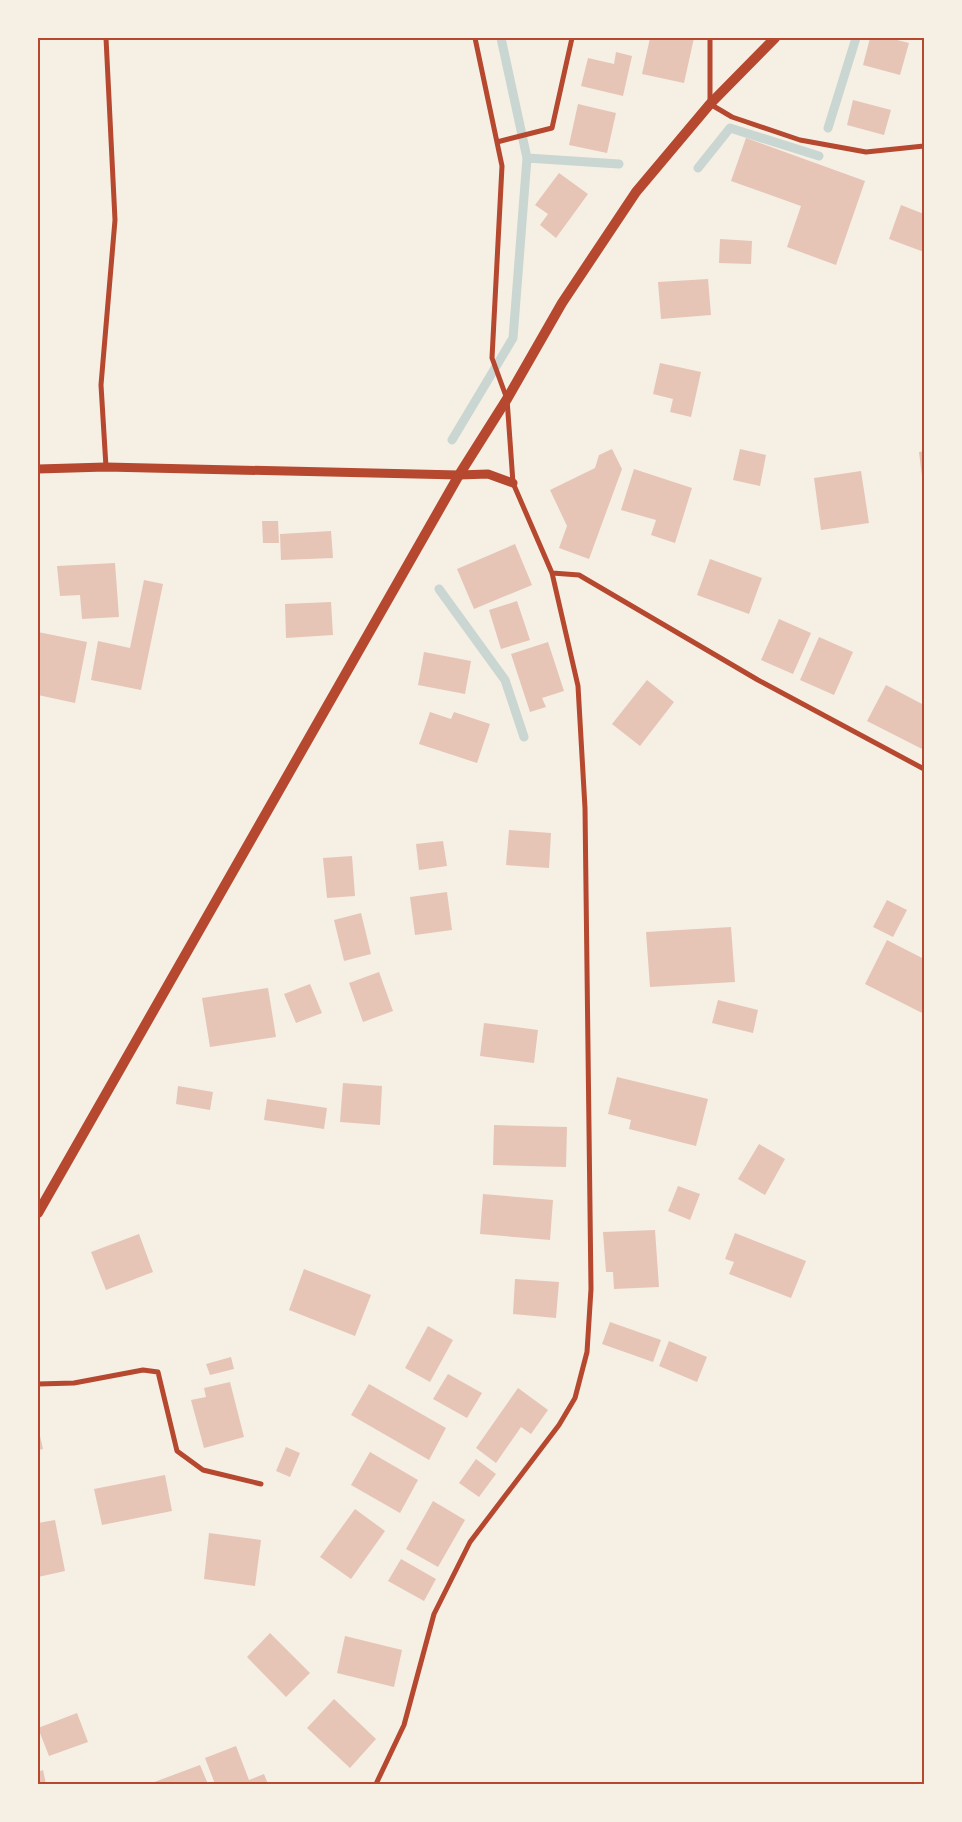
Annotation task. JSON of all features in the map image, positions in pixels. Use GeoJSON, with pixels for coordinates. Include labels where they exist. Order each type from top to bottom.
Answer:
{"type":"FeatureCollection","features":[{"type":"Feature","properties":{"kind":"main road"},"geometry":{"type":"LineString","coordinates":[[38,1213],[459,475],[507,399],[562,303],[636,192],[710,104],[775,38]]}},
{"type":"Feature","properties":{"kind":"street"},"geometry":{"type":"LineString","coordinates":[[106,38],[115,220],[101,385],[106,467]]}},
{"type":"Feature","properties":{"kind":"street"},"geometry":{"type":"LineString","coordinates":[[376,1784],[404,1725],[434,1614],[470,1542],[560,1425],[575,1398],[587,1352],[592,1290],[585,808],[578,686],[552,574],[513,483],[507,399],[492,358],[502,166],[475,38]]}},
{"type":"Feature","properties":{"kind":"street"},"geometry":{"type":"LineString","coordinates":[[497,142],[552,128],[572,38]]}},
{"type":"Feature","properties":{"kind":"street"},"geometry":{"type":"LineString","coordinates":[[710,38],[710,104],[732,117],[800,140],[866,152],[924,146]]}},
{"type":"Feature","properties":{"kind":"street"},"geometry":{"type":"LineString","coordinates":[[38,469],[106,467],[459,475],[488,474],[513,483]]}},
{"type":"Feature","properties":{"kind":"street"},"geometry":{"type":"LineString","coordinates":[[552,574],[579,575],[758,680],[924,769]]}},
{"type":"Feature","properties":{"kind":"street"},"geometry":{"type":"LineString","coordinates":[[38,1384],[74,1383],[142,1370],[158,1372],[177,1451],[203,1470],[261,1484]]}},
{"type":"Feature","properties":{"kind":"building"},"geometry":{"type":"Polygon","coordinates":[[[650,38],[694,38],[684,83],[642,74],[650,38]]]}},
{"type":"Feature","properties":{"kind":"building"},"geometry":{"type":"Polygon","coordinates":[[[870,38],[889,38],[909,43],[900,75],[863,65],[870,38]]]}},
{"type":"Feature","properties":{"kind":"building"},"geometry":{"type":"Polygon","coordinates":[[[616,52],[632,56],[623,96],[581,86],[588,58],[614,64],[616,52]]]}},
{"type":"Feature","properties":{"kind":"building"},"geometry":{"type":"Polygon","coordinates":[[[853,100],[891,110],[884,135],[847,125],[853,100]]]}},
{"type":"Feature","properties":{"kind":"building"},"geometry":{"type":"Polygon","coordinates":[[[578,104],[616,113],[607,153],[569,145],[578,104]]]}},
{"type":"Feature","properties":{"kind":"building"},"geometry":{"type":"Polygon","coordinates":[[[746,138],[865,181],[836,265],[787,247],[801,206],[731,181],[746,138]]]}},
{"type":"Feature","properties":{"kind":"building"},"geometry":{"type":"Polygon","coordinates":[[[559,173],[588,194],[556,238],[540,225],[548,214],[535,205],[559,173]]]}},
{"type":"Feature","properties":{"kind":"building"},"geometry":{"type":"Polygon","coordinates":[[[901,205],[924,214],[924,252],[889,239],[901,205]]]}},
{"type":"Feature","properties":{"kind":"building"},"geometry":{"type":"Polygon","coordinates":[[[720,239],[752,241],[751,264],[719,263],[720,239]]]}},
{"type":"Feature","properties":{"kind":"building"},"geometry":{"type":"Polygon","coordinates":[[[708,279],[711,315],[661,319],[658,282],[708,279]]]}},
{"type":"Feature","properties":{"kind":"building"},"geometry":{"type":"Polygon","coordinates":[[[660,363],[701,372],[691,417],[670,412],[673,399],[653,394],[660,363]]]}},
{"type":"Feature","properties":{"kind":"building"},"geometry":{"type":"Polygon","coordinates":[[[612,449],[622,469],[589,559],[559,548],[567,526],[550,490],[595,468],[599,455],[612,449]]]}},
{"type":"Feature","properties":{"kind":"building"},"geometry":{"type":"Polygon","coordinates":[[[740,449],[766,455],[760,486],[733,480],[740,449]]]}},
{"type":"Feature","properties":{"kind":"building"},"geometry":{"type":"Polygon","coordinates":[[[924,451],[924,485],[923,485],[919,452],[924,451]]]}},
{"type":"Feature","properties":{"kind":"building"},"geometry":{"type":"Polygon","coordinates":[[[634,469],[692,488],[675,543],[651,535],[656,520],[621,510],[634,469]]]}},
{"type":"Feature","properties":{"kind":"building"},"geometry":{"type":"Polygon","coordinates":[[[861,471],[869,523],[821,530],[814,478],[861,471]]]}},
{"type":"Feature","properties":{"kind":"building"},"geometry":{"type":"Polygon","coordinates":[[[262,521],[278,521],[279,543],[263,543],[262,521]]]}},
{"type":"Feature","properties":{"kind":"building"},"geometry":{"type":"Polygon","coordinates":[[[331,531],[333,558],[281,560],[280,534],[331,531]]]}},
{"type":"Feature","properties":{"kind":"building"},"geometry":{"type":"Polygon","coordinates":[[[515,544],[532,585],[474,609],[457,569],[515,544]]]}},
{"type":"Feature","properties":{"kind":"building"},"geometry":{"type":"Polygon","coordinates":[[[710,559],[762,578],[749,614],[697,595],[710,559]]]}},
{"type":"Feature","properties":{"kind":"building"},"geometry":{"type":"Polygon","coordinates":[[[115,563],[119,617],[82,619],[80,595],[60,596],[57,566],[115,563]]]}},
{"type":"Feature","properties":{"kind":"building"},"geometry":{"type":"Polygon","coordinates":[[[144,580],[163,584],[141,690],[91,680],[98,641],[130,648],[144,580]]]}},
{"type":"Feature","properties":{"kind":"building"},"geometry":{"type":"Polygon","coordinates":[[[517,601],[530,640],[501,649],[489,610],[517,601]]]}},
{"type":"Feature","properties":{"kind":"building"},"geometry":{"type":"Polygon","coordinates":[[[331,602],[333,635],[286,638],[285,604],[331,602]]]}},
{"type":"Feature","properties":{"kind":"building"},"geometry":{"type":"Polygon","coordinates":[[[779,619],[811,633],[793,674],[761,660],[779,619]]]}},
{"type":"Feature","properties":{"kind":"building"},"geometry":{"type":"Polygon","coordinates":[[[38,632],[87,642],[75,703],[38,695],[38,632]]]}},
{"type":"Feature","properties":{"kind":"building"},"geometry":{"type":"Polygon","coordinates":[[[819,637],[853,652],[834,695],[800,680],[819,637]]]}},
{"type":"Feature","properties":{"kind":"building"},"geometry":{"type":"Polygon","coordinates":[[[548,642],[564,691],[542,698],[546,707],[530,712],[511,654],[548,642]]]}},
{"type":"Feature","properties":{"kind":"building"},"geometry":{"type":"Polygon","coordinates":[[[424,652],[471,661],[465,694],[418,685],[424,652]]]}},
{"type":"Feature","properties":{"kind":"building"},"geometry":{"type":"Polygon","coordinates":[[[647,680],[674,702],[640,746],[612,724],[647,680]]]}},
{"type":"Feature","properties":{"kind":"building"},"geometry":{"type":"Polygon","coordinates":[[[886,685],[924,705],[924,750],[867,721],[886,685]]]}},
{"type":"Feature","properties":{"kind":"building"},"geometry":{"type":"Polygon","coordinates":[[[430,712],[451,719],[454,712],[490,724],[477,763],[419,744],[430,712]]]}},
{"type":"Feature","properties":{"kind":"building"},"geometry":{"type":"Polygon","coordinates":[[[509,830],[551,833],[549,868],[506,865],[509,830]]]}},
{"type":"Feature","properties":{"kind":"building"},"geometry":{"type":"Polygon","coordinates":[[[443,841],[447,866],[419,870],[416,844],[443,841]]]}},
{"type":"Feature","properties":{"kind":"building"},"geometry":{"type":"Polygon","coordinates":[[[352,856],[355,896],[327,898],[323,858],[352,856]]]}},
{"type":"Feature","properties":{"kind":"building"},"geometry":{"type":"Polygon","coordinates":[[[447,892],[452,930],[415,935],[410,897],[447,892]]]}},
{"type":"Feature","properties":{"kind":"building"},"geometry":{"type":"Polygon","coordinates":[[[887,900],[907,910],[893,937],[873,927],[887,900]]]}},
{"type":"Feature","properties":{"kind":"building"},"geometry":{"type":"Polygon","coordinates":[[[361,913],[371,954],[344,961],[334,920],[361,913]]]}},
{"type":"Feature","properties":{"kind":"building"},"geometry":{"type":"Polygon","coordinates":[[[731,927],[735,982],[650,987],[646,932],[731,927]]]}},
{"type":"Feature","properties":{"kind":"building"},"geometry":{"type":"Polygon","coordinates":[[[887,940],[924,959],[924,1014],[865,984],[887,940]]]}},
{"type":"Feature","properties":{"kind":"building"},"geometry":{"type":"Polygon","coordinates":[[[379,972],[393,1011],[363,1022],[349,983],[379,972]]]}},
{"type":"Feature","properties":{"kind":"building"},"geometry":{"type":"Polygon","coordinates":[[[310,984],[322,1013],[296,1023],[284,994],[310,984]]]}},
{"type":"Feature","properties":{"kind":"building"},"geometry":{"type":"Polygon","coordinates":[[[268,988],[276,1037],[210,1047],[202,998],[268,988]]]}},
{"type":"Feature","properties":{"kind":"building"},"geometry":{"type":"Polygon","coordinates":[[[718,1000],[758,1010],[753,1033],[712,1023],[718,1000]]]}},
{"type":"Feature","properties":{"kind":"building"},"geometry":{"type":"Polygon","coordinates":[[[484,1023],[538,1030],[534,1063],[480,1056],[484,1023]]]}},
{"type":"Feature","properties":{"kind":"building"},"geometry":{"type":"Polygon","coordinates":[[[617,1077],[708,1099],[696,1146],[629,1129],[631,1120],[608,1114],[617,1077]]]}},
{"type":"Feature","properties":{"kind":"building"},"geometry":{"type":"Polygon","coordinates":[[[343,1083],[382,1086],[380,1125],[340,1122],[343,1083]]]}},
{"type":"Feature","properties":{"kind":"building"},"geometry":{"type":"Polygon","coordinates":[[[178,1086],[213,1092],[210,1110],[176,1104],[178,1086]]]}},
{"type":"Feature","properties":{"kind":"building"},"geometry":{"type":"Polygon","coordinates":[[[267,1099],[327,1108],[324,1129],[264,1120],[267,1099]]]}},
{"type":"Feature","properties":{"kind":"building"},"geometry":{"type":"Polygon","coordinates":[[[494,1125],[567,1127],[566,1167],[493,1165],[494,1125]]]}},
{"type":"Feature","properties":{"kind":"building"},"geometry":{"type":"Polygon","coordinates":[[[759,1144],[785,1159],[765,1195],[738,1179],[759,1144]]]}},
{"type":"Feature","properties":{"kind":"building"},"geometry":{"type":"Polygon","coordinates":[[[678,1186],[700,1194],[690,1220],[668,1211],[678,1186]]]}},
{"type":"Feature","properties":{"kind":"building"},"geometry":{"type":"Polygon","coordinates":[[[483,1194],[553,1200],[550,1240],[480,1234],[483,1194]]]}},
{"type":"Feature","properties":{"kind":"building"},"geometry":{"type":"Polygon","coordinates":[[[655,1230],[659,1287],[614,1289],[613,1272],[606,1272],[603,1232],[655,1230]]]}},
{"type":"Feature","properties":{"kind":"building"},"geometry":{"type":"Polygon","coordinates":[[[735,1233],[806,1261],[791,1298],[729,1274],[734,1262],[725,1259],[735,1233]]]}},
{"type":"Feature","properties":{"kind":"building"},"geometry":{"type":"Polygon","coordinates":[[[139,1234],[153,1272],[106,1290],[91,1252],[139,1234]]]}},
{"type":"Feature","properties":{"kind":"building"},"geometry":{"type":"Polygon","coordinates":[[[304,1269],[371,1295],[355,1336],[289,1310],[304,1269]]]}},
{"type":"Feature","properties":{"kind":"building"},"geometry":{"type":"Polygon","coordinates":[[[515,1279],[559,1282],[556,1318],[513,1314],[515,1279]]]}},
{"type":"Feature","properties":{"kind":"building"},"geometry":{"type":"Polygon","coordinates":[[[610,1322],[661,1340],[653,1362],[602,1344],[610,1322]]]}},
{"type":"Feature","properties":{"kind":"building"},"geometry":{"type":"Polygon","coordinates":[[[428,1326],[453,1340],[430,1382],[405,1368],[428,1326]]]}},
{"type":"Feature","properties":{"kind":"building"},"geometry":{"type":"Polygon","coordinates":[[[669,1341],[707,1357],[697,1382],[659,1366],[669,1341]]]}},
{"type":"Feature","properties":{"kind":"building"},"geometry":{"type":"Polygon","coordinates":[[[231,1357],[234,1369],[210,1375],[206,1364],[231,1357]]]}},
{"type":"Feature","properties":{"kind":"building"},"geometry":{"type":"Polygon","coordinates":[[[448,1374],[482,1393],[467,1418],[433,1399],[448,1374]]]}},
{"type":"Feature","properties":{"kind":"building"},"geometry":{"type":"Polygon","coordinates":[[[230,1382],[244,1437],[204,1448],[191,1400],[206,1397],[204,1388],[230,1382]]]}},
{"type":"Feature","properties":{"kind":"building"},"geometry":{"type":"Polygon","coordinates":[[[369,1384],[446,1428],[429,1460],[351,1415],[369,1384]]]}},
{"type":"Feature","properties":{"kind":"building"},"geometry":{"type":"Polygon","coordinates":[[[518,1388],[548,1410],[531,1434],[521,1427],[496,1463],[476,1448],[518,1388]]]}},
{"type":"Feature","properties":{"kind":"building"},"geometry":{"type":"Polygon","coordinates":[[[38,1427],[43,1449],[38,1450],[38,1427]]]}},
{"type":"Feature","properties":{"kind":"building"},"geometry":{"type":"Polygon","coordinates":[[[286,1447],[300,1453],[290,1477],[276,1471],[286,1447]]]}},
{"type":"Feature","properties":{"kind":"building"},"geometry":{"type":"Polygon","coordinates":[[[370,1452],[418,1480],[400,1513],[351,1485],[370,1452]]]}},
{"type":"Feature","properties":{"kind":"building"},"geometry":{"type":"Polygon","coordinates":[[[476,1459],[496,1474],[479,1497],[459,1483],[476,1459]]]}},
{"type":"Feature","properties":{"kind":"building"},"geometry":{"type":"Polygon","coordinates":[[[165,1475],[172,1511],[102,1525],[94,1489],[165,1475]]]}},
{"type":"Feature","properties":{"kind":"building"},"geometry":{"type":"Polygon","coordinates":[[[433,1501],[465,1520],[438,1567],[406,1549],[433,1501]]]}},
{"type":"Feature","properties":{"kind":"building"},"geometry":{"type":"Polygon","coordinates":[[[355,1509],[385,1531],[351,1579],[320,1557],[355,1509]]]}},
{"type":"Feature","properties":{"kind":"building"},"geometry":{"type":"Polygon","coordinates":[[[55,1520],[65,1571],[38,1577],[38,1523],[55,1520]]]}},
{"type":"Feature","properties":{"kind":"building"},"geometry":{"type":"Polygon","coordinates":[[[209,1533],[261,1540],[255,1586],[204,1579],[209,1533]]]}},
{"type":"Feature","properties":{"kind":"building"},"geometry":{"type":"Polygon","coordinates":[[[401,1559],[436,1579],[424,1601],[388,1581],[401,1559]]]}},
{"type":"Feature","properties":{"kind":"building"},"geometry":{"type":"Polygon","coordinates":[[[270,1633],[310,1673],[286,1697],[247,1657],[270,1633]]]}},
{"type":"Feature","properties":{"kind":"building"},"geometry":{"type":"Polygon","coordinates":[[[345,1636],[402,1650],[394,1687],[337,1673],[345,1636]]]}},
{"type":"Feature","properties":{"kind":"building"},"geometry":{"type":"Polygon","coordinates":[[[334,1699],[376,1739],[350,1768],[307,1728],[334,1699]]]}},
{"type":"Feature","properties":{"kind":"building"},"geometry":{"type":"Polygon","coordinates":[[[77,1713],[88,1742],[49,1756],[38,1728],[77,1713]]]}},
{"type":"Feature","properties":{"kind":"building"},"geometry":{"type":"Polygon","coordinates":[[[236,1746],[249,1780],[264,1774],[268,1784],[215,1784],[205,1758],[236,1746]]]}},
{"type":"Feature","properties":{"kind":"building"},"geometry":{"type":"Polygon","coordinates":[[[200,1765],[208,1784],[149,1784],[200,1765]]]}},
{"type":"Feature","properties":{"kind":"building"},"geometry":{"type":"Polygon","coordinates":[[[43,1770],[46,1784],[38,1784],[38,1772],[43,1770]]]}},
{"type":"Feature","properties":{"kind":"waterway"},"geometry":{"type":"LineString","coordinates":[[452,440],[513,338],[527,158],[501,38]]}},
{"type":"Feature","properties":{"kind":"waterway"},"geometry":{"type":"LineString","coordinates":[[828,128],[856,38]]}},
{"type":"Feature","properties":{"kind":"waterway"},"geometry":{"type":"LineString","coordinates":[[698,168],[730,128],[819,156]]}},
{"type":"Feature","properties":{"kind":"waterway"},"geometry":{"type":"LineString","coordinates":[[527,158],[619,164]]}},
{"type":"Feature","properties":{"kind":"waterway"},"geometry":{"type":"LineString","coordinates":[[439,589],[505,680],[524,737]]}}]}
